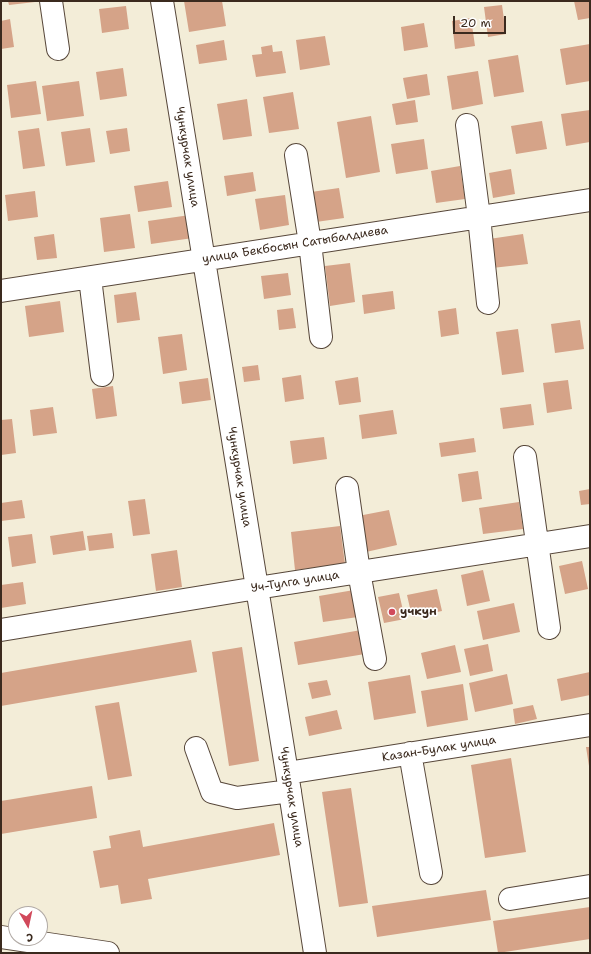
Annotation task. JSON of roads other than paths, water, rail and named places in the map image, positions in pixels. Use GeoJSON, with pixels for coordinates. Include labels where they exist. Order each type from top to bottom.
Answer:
{"type":"FeatureCollection","features":[{"type":"Feature","properties":{"kind":"street"},"geometry":{"type":"LineString","coordinates":[[51,1],[58,49]]}},
{"type":"Feature","properties":{"kind":"street","name":"Чункурчак улица"},"geometry":{"type":"LineString","coordinates":[[162,1],[289,782],[314,953]]}},
{"type":"Feature","properties":{"kind":"street"},"geometry":{"type":"LineString","coordinates":[[467,125],[488,303]]}},
{"type":"Feature","properties":{"kind":"street"},"geometry":{"type":"LineString","coordinates":[[296,155],[310,243],[322,337]]}},
{"type":"Feature","properties":{"kind":"street","name":"улица Бекбосын Сатыбалдиева"},"geometry":{"type":"LineString","coordinates":[[1,291],[590,200]]}},
{"type":"Feature","properties":{"kind":"street"},"geometry":{"type":"LineString","coordinates":[[90,278],[102,375]]}},
{"type":"Feature","properties":{"kind":"street"},"geometry":{"type":"LineString","coordinates":[[525,457],[549,628]]}},
{"type":"Feature","properties":{"kind":"street"},"geometry":{"type":"LineString","coordinates":[[347,488],[359,572],[375,659]]}},
{"type":"Feature","properties":{"kind":"street","name":"Уч-Тулга улица"},"geometry":{"type":"LineString","coordinates":[[1,630],[590,536]]}},
{"type":"Feature","properties":{"kind":"street","name":"Казан-Булак улица"},"geometry":{"type":"LineString","coordinates":[[196,748],[212,792],[237,798],[289,782],[410,753],[590,725]]}},
{"type":"Feature","properties":{"kind":"street"},"geometry":{"type":"LineString","coordinates":[[410,753],[431,873]]}},
{"type":"Feature","properties":{"kind":"street"},"geometry":{"type":"LineString","coordinates":[[510,899],[590,886]]}},
{"type":"Feature","properties":{"kind":"street"},"geometry":{"type":"LineString","coordinates":[[1,937],[108,953]]}},
{"type":"Feature","properties":{"kind":"place","name":"учкун"},"geometry":{"type":"Point","coordinates":[392,612]}}]}
